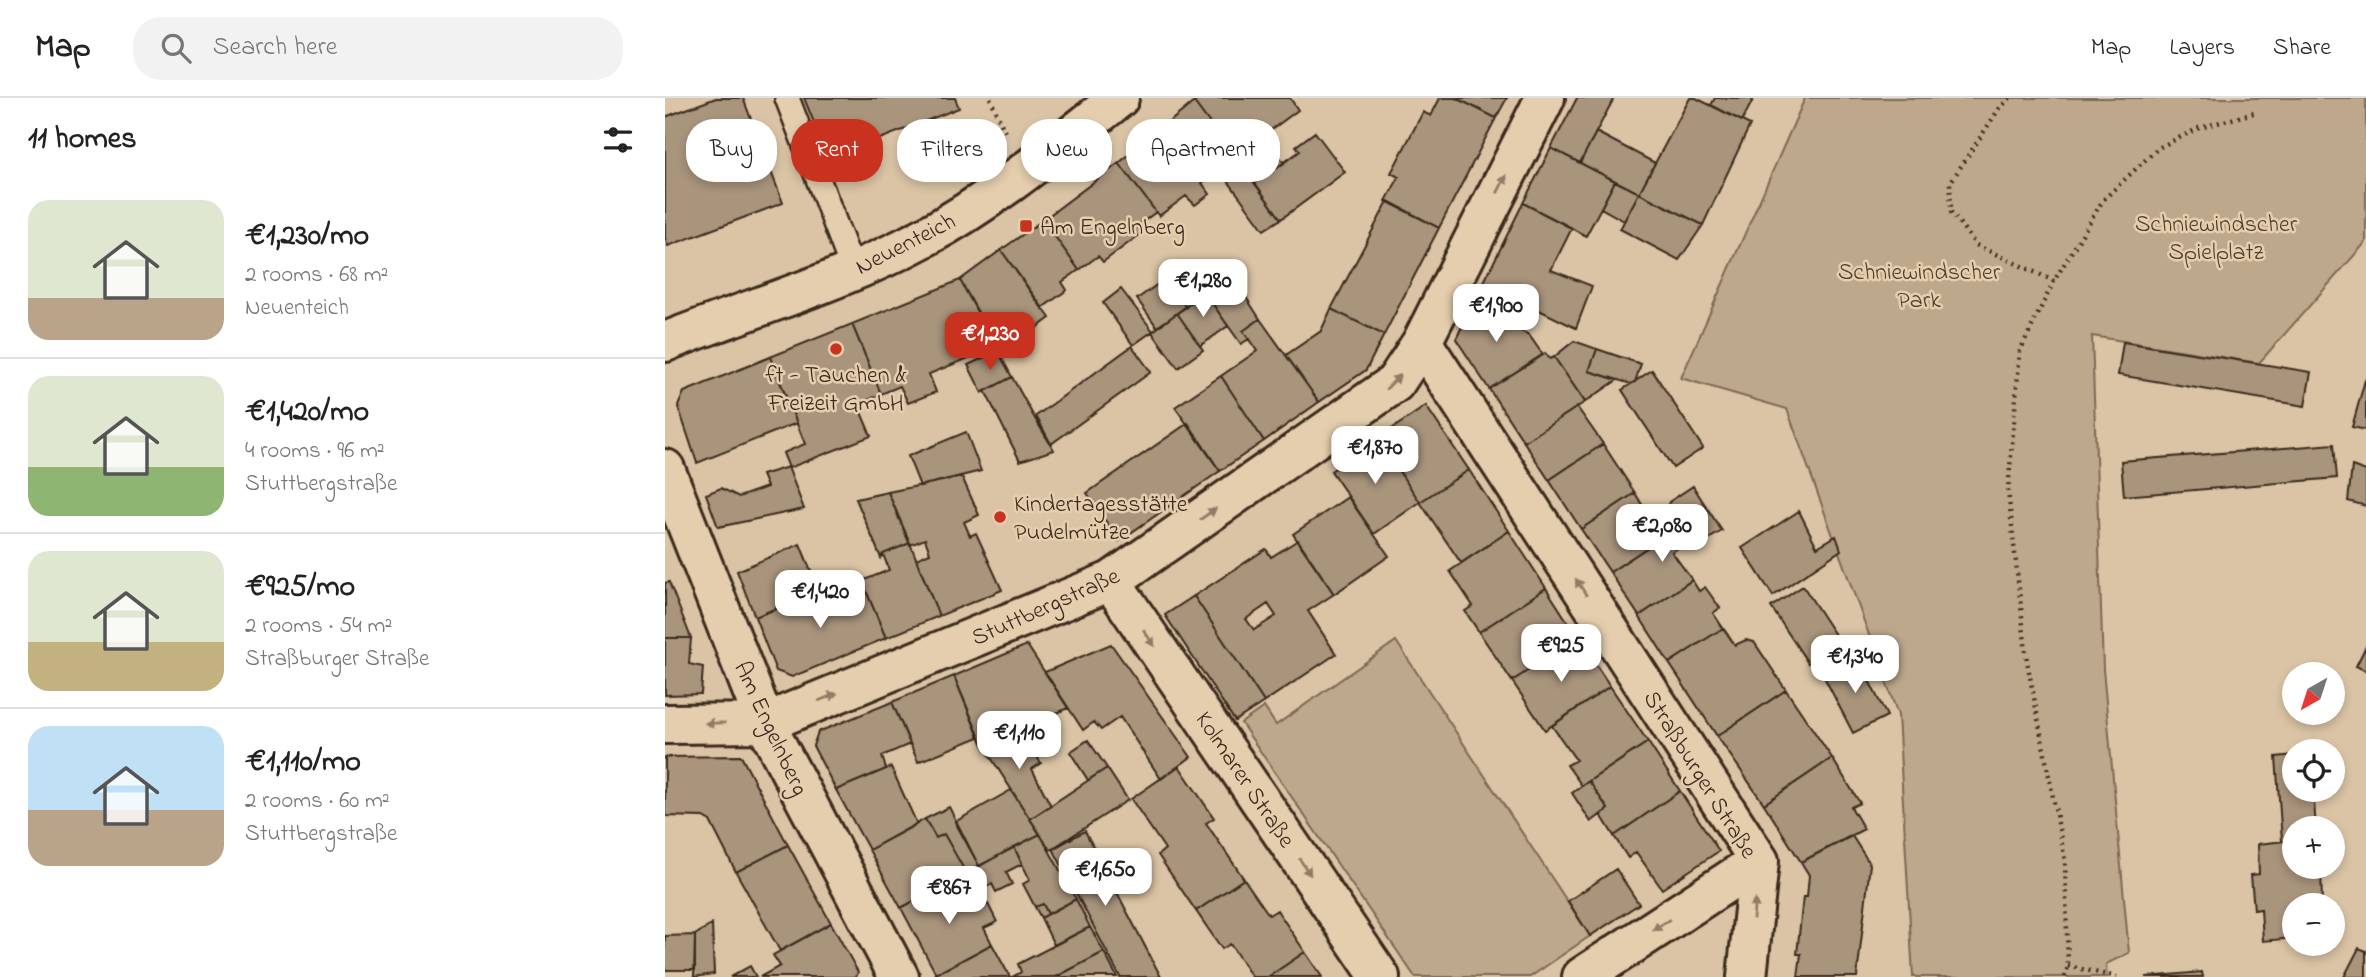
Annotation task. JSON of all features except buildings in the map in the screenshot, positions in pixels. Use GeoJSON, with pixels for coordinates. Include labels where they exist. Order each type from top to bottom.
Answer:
{"type":"FeatureCollection","features":[{"type":"Feature","properties":{"kind":"street","name":"Neuenteich"},"geometry":{"type":"LineString","coordinates":[[665,342],[853,270],[923,239],[989,199],[1119,98]]}},
{"type":"Feature","properties":{"kind":"street","name":"Stuttbergstraße"},"geometry":{"type":"LineString","coordinates":[[665,724],[765,723],[1111,581],[1395,383],[1422,342],[1545,98]]}},
{"type":"Feature","properties":{"kind":"street","name":"Straßburger Straße"},"geometry":{"type":"LineString","coordinates":[[1422,342],[1759,861],[1747,977]]}},
{"type":"Feature","properties":{"kind":"street","name":"Am Engelnberg"},"geometry":{"type":"LineString","coordinates":[[665,470],[765,723],[899,977]]}},
{"type":"Feature","properties":{"kind":"street","name":"Kolmarer Straße"},"geometry":{"type":"LineString","coordinates":[[1111,581],[1380,977]]}},
{"type":"Feature","properties":{"kind":"street"},"geometry":{"type":"LineString","coordinates":[[1582,977],[1759,861]]}},
{"type":"Feature","properties":{"kind":"lane"},"geometry":{"type":"LineString","coordinates":[[787,98],[853,270]]}},
{"type":"Feature","properties":{"kind":"path"},"geometry":{"type":"LineString","coordinates":[[2010,98],[1950,183],[1951,212],[1976,245],[2054,281]]}},
{"type":"Feature","properties":{"kind":"path"},"geometry":{"type":"LineString","coordinates":[[2065,977],[2068,966],[2065,860],[2027,661],[2008,491],[2020,351],[2054,281],[2103,200],[2158,148],[2199,128],[2257,112]]}},
{"type":"Feature","properties":{"kind":"path"},"geometry":{"type":"LineString","coordinates":[[2068,966],[2117,977]]}},
{"type":"Feature","properties":{"kind":"green space","name":"Schniewindscher Park"},"geometry":{"type":"Polygon","coordinates":[[[1805,98],[2366,98],[2366,242],[2259,363],[2092,336],[2103,669],[2129,953],[2106,964],[2107,977],[1913,977],[1898,715],[1787,409],[1681,378],[1805,98]]]}},
{"type":"Feature","properties":{"kind":"green space"},"geometry":{"type":"Polygon","coordinates":[[[1396,641],[1590,936],[1530,977],[1415,977],[1241,723],[1264,707],[1276,725],[1396,641]]]}},
{"type":"Feature","properties":{"kind":"place","name":"Am Engelnberg"},"geometry":{"type":"Point","coordinates":[1026,226]}},
{"type":"Feature","properties":{"kind":"place","name":"ft - Tauchen & Freizeit GmbH"},"geometry":{"type":"Point","coordinates":[836,349]}},
{"type":"Feature","properties":{"kind":"place","name":"Kindertagesstätte Pudelmütze"},"geometry":{"type":"Point","coordinates":[1000,517]}},
{"type":"Feature","properties":{"kind":"park label","name":"Schniewindscher Spielplatz"},"geometry":{"type":"Point","coordinates":[2216,237]}}]}
